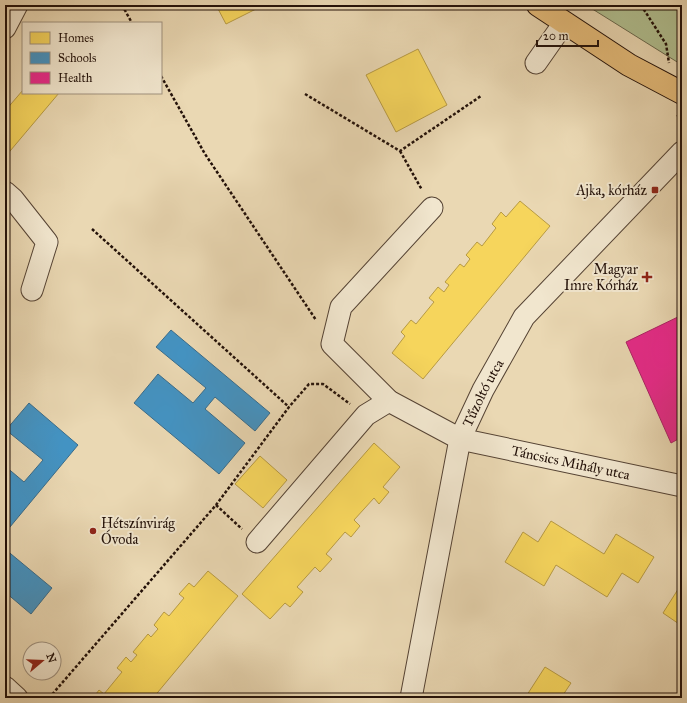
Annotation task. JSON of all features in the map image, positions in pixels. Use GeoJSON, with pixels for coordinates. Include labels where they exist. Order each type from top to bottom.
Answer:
{"type":"FeatureCollection","features":[{"type":"Feature","properties":{"kind":"main road"},"geometry":{"type":"LineString","coordinates":[[538,5],[629,65],[677,90]]}},
{"type":"Feature","properties":{"kind":"street"},"geometry":{"type":"LineString","coordinates":[[5,28],[17,5]]}},
{"type":"Feature","properties":{"kind":"street"},"geometry":{"type":"LineString","coordinates":[[536,63],[564,23]]}},
{"type":"Feature","properties":{"kind":"street","name":"Tűzoltó utca"},"geometry":{"type":"LineString","coordinates":[[411,698],[460,439],[483,390],[524,317],[682,152]]}},
{"type":"Feature","properties":{"kind":"street"},"geometry":{"type":"LineString","coordinates":[[5,192],[13,198],[47,242],[32,290]]}},
{"type":"Feature","properties":{"kind":"street"},"geometry":{"type":"LineString","coordinates":[[257,542],[366,415],[389,401],[332,344],[341,307],[432,208]]}},
{"type":"Feature","properties":{"kind":"street","name":"Táncsics Mihály utca"},"geometry":{"type":"LineString","coordinates":[[389,401],[460,439],[682,486]]}},
{"type":"Feature","properties":{"kind":"street"},"geometry":{"type":"LineString","coordinates":[[5,687],[17,698]]}},
{"type":"Feature","properties":{"kind":"path"},"geometry":{"type":"LineString","coordinates":[[122,5],[131,22]]}},
{"type":"Feature","properties":{"kind":"path"},"geometry":{"type":"LineString","coordinates":[[641,5],[666,44],[677,90]]}},
{"type":"Feature","properties":{"kind":"path"},"geometry":{"type":"LineString","coordinates":[[162,78],[204,154],[332,344]]}},
{"type":"Feature","properties":{"kind":"path"},"geometry":{"type":"LineString","coordinates":[[304,94],[400,151],[432,208]]}},
{"type":"Feature","properties":{"kind":"path"},"geometry":{"type":"LineString","coordinates":[[400,151],[482,96]]}},
{"type":"Feature","properties":{"kind":"path"},"geometry":{"type":"LineString","coordinates":[[92,229],[289,407]]}},
{"type":"Feature","properties":{"kind":"path"},"geometry":{"type":"LineString","coordinates":[[49,698],[216,505],[289,407],[309,384],[323,384],[366,415]]}},
{"type":"Feature","properties":{"kind":"path"},"geometry":{"type":"LineString","coordinates":[[216,505],[257,542]]}},
{"type":"Feature","properties":{"kind":"green space"},"geometry":{"type":"Polygon","coordinates":[[[586,5],[682,5],[682,65],[586,5]]]}},
{"type":"Feature","properties":{"kind":"building: Homes"},"geometry":{"type":"Polygon","coordinates":[[[216,5],[264,5],[226,24],[216,5]]]}},
{"type":"Feature","properties":{"kind":"building: Homes"},"geometry":{"type":"Polygon","coordinates":[[[418,49],[447,105],[396,132],[366,75],[418,49]]]}},
{"type":"Feature","properties":{"kind":"building: Homes"},"geometry":{"type":"Polygon","coordinates":[[[22,91],[22,94],[58,94],[5,157],[5,111],[22,91]]]}},
{"type":"Feature","properties":{"kind":"building: Homes"},"geometry":{"type":"Polygon","coordinates":[[[520,201],[550,226],[423,379],[392,353],[405,336],[401,332],[411,320],[416,324],[434,302],[429,298],[438,287],[444,292],[449,285],[445,282],[460,264],[464,267],[470,259],[466,255],[477,242],[482,246],[496,228],[492,224],[501,212],[506,217],[520,201]]]}},
{"type":"Feature","properties":{"kind":"building: Homes"},"geometry":{"type":"Polygon","coordinates":[[[374,443],[400,467],[383,487],[389,492],[379,504],[374,498],[354,520],[360,526],[351,537],[345,532],[326,554],[332,559],[320,572],[315,567],[297,587],[303,592],[290,607],[285,603],[270,619],[242,594],[374,443]]]}},
{"type":"Feature","properties":{"kind":"building: Homes"},"geometry":{"type":"Polygon","coordinates":[[[260,456],[287,480],[263,508],[235,484],[260,456]]]}},
{"type":"Feature","properties":{"kind":"building: Homes"},"geometry":{"type":"Polygon","coordinates":[[[551,521],[604,554],[616,534],[654,557],[638,583],[622,573],[607,597],[556,565],[544,586],[505,562],[523,532],[538,542],[551,521]]]}},
{"type":"Feature","properties":{"kind":"building: Homes"},"geometry":{"type":"Polygon","coordinates":[[[208,571],[238,596],[153,698],[93,698],[99,690],[104,694],[122,672],[117,668],[126,657],[131,662],[137,655],[133,652],[148,634],[151,637],[158,629],[154,625],[164,612],[169,616],[184,598],[179,594],[189,583],[194,587],[208,571]]]}},
{"type":"Feature","properties":{"kind":"building: Homes"},"geometry":{"type":"Polygon","coordinates":[[[682,583],[682,626],[663,613],[682,583]]]}},
{"type":"Feature","properties":{"kind":"building: Homes"},"geometry":{"type":"Polygon","coordinates":[[[545,667],[571,683],[561,698],[525,698],[545,667]]]}},
{"type":"Feature","properties":{"kind":"building: Schools"},"geometry":{"type":"Polygon","coordinates":[[[171,330],[270,413],[255,431],[215,397],[205,409],[245,443],[219,474],[134,403],[158,374],[193,403],[206,388],[156,347],[171,330]]]}},
{"type":"Feature","properties":{"kind":"building: Schools"},"geometry":{"type":"Polygon","coordinates":[[[29,403],[78,445],[5,533],[5,466],[24,482],[43,460],[6,430],[29,403]]]}},
{"type":"Feature","properties":{"kind":"building: Schools"},"geometry":{"type":"Polygon","coordinates":[[[5,549],[52,588],[31,614],[5,592],[5,549]]]}},
{"type":"Feature","properties":{"kind":"building: Health"},"geometry":{"type":"Polygon","coordinates":[[[682,315],[682,437],[671,443],[626,342],[682,315]]]}},
{"type":"Feature","properties":{"kind":"place","name":"Ajka, kórház"},"geometry":{"type":"Point","coordinates":[655,190]}},
{"type":"Feature","properties":{"kind":"place","name":"Magyar Imre Kórház"},"geometry":{"type":"Point","coordinates":[647,277]}},
{"type":"Feature","properties":{"kind":"place","name":"Hétszínvirág Óvoda"},"geometry":{"type":"Point","coordinates":[93,531]}}]}
